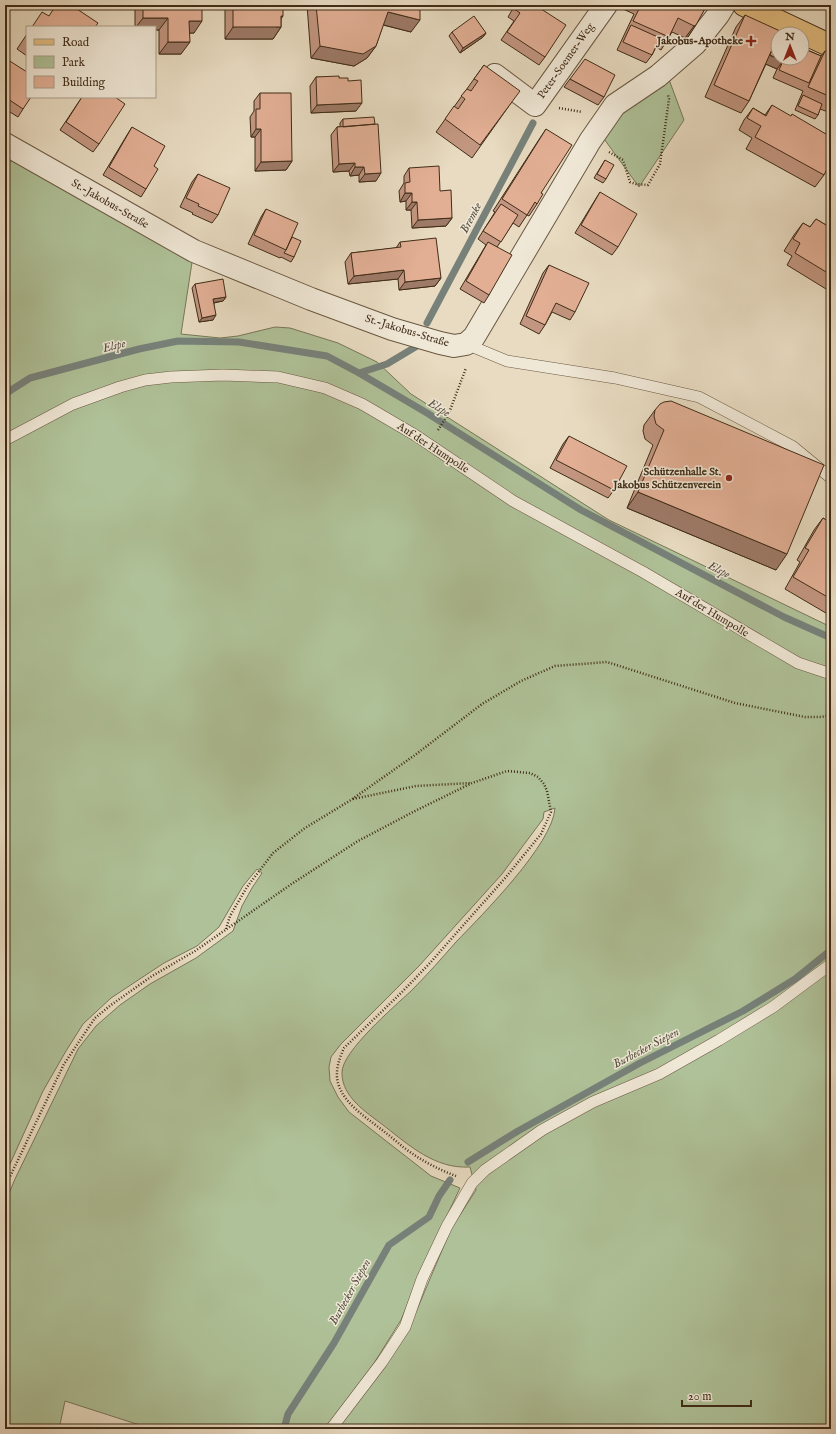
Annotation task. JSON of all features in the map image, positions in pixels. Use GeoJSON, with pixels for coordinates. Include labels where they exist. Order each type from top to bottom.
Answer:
{"type":"FeatureCollection","features":[{"type":"Feature","properties":{"kind":"main road"},"geometry":{"type":"LineString","coordinates":[[744,5],[831,46]]}},
{"type":"Feature","properties":{"kind":"street","name":"Peter-Soemer-Weg"},"geometry":{"type":"LineString","coordinates":[[486,68],[535,105],[606,5]]}},
{"type":"Feature","properties":{"kind":"street"},"geometry":{"type":"LineString","coordinates":[[466,344],[474,337],[605,118],[615,105],[658,76],[695,44],[724,5]]}},
{"type":"Feature","properties":{"kind":"street","name":"St.-Jakobus-Straße"},"geometry":{"type":"LineString","coordinates":[[5,144],[194,251],[311,299],[392,329],[454,346],[466,344]]}},
{"type":"Feature","properties":{"kind":"lane"},"geometry":{"type":"LineString","coordinates":[[466,344],[507,361],[615,378],[699,397],[792,446],[831,478]]}},
{"type":"Feature","properties":{"kind":"lane","name":"Auf der Humpolle"},"geometry":{"type":"LineString","coordinates":[[5,440],[73,404],[120,386],[145,380],[171,377],[223,375],[278,377],[325,388],[362,404],[402,427],[513,501],[642,572],[798,663],[831,674]]}},
{"type":"Feature","properties":{"kind":"lane"},"geometry":{"type":"LineString","coordinates":[[331,1429],[382,1362],[405,1327],[425,1272],[447,1226],[472,1184],[485,1170],[542,1130],[593,1102],[659,1074],[719,1040],[773,1007],[831,964]]}},
{"type":"Feature","properties":{"kind":"path"},"geometry":{"type":"LineString","coordinates":[[590,141],[623,160],[630,182],[648,185],[660,164],[669,99],[666,87],[658,76]]}},
{"type":"Feature","properties":{"kind":"path"},"geometry":{"type":"LineString","coordinates":[[535,105],[594,114],[605,118]]}},
{"type":"Feature","properties":{"kind":"path"},"geometry":{"type":"LineString","coordinates":[[446,418],[468,362],[466,344]]}},
{"type":"Feature","properties":{"kind":"path"},"geometry":{"type":"LineString","coordinates":[[226,930],[230,916],[247,887],[273,853],[305,828],[351,800],[415,755],[482,704],[521,681],[555,666],[607,662],[735,703],[805,717],[831,716]]}},
{"type":"Feature","properties":{"kind":"path"},"geometry":{"type":"LineString","coordinates":[[5,1187],[64,1064],[95,1018],[111,1005],[152,976],[195,951],[293,883],[358,842],[412,812],[472,783],[507,771],[530,773],[538,777],[544,784],[547,791],[551,812],[541,834],[506,878],[430,963],[344,1048],[339,1059],[337,1072],[338,1085],[343,1095],[355,1108],[410,1152],[443,1171],[472,1184]]}},
{"type":"Feature","properties":{"kind":"path"},"geometry":{"type":"LineString","coordinates":[[351,800],[416,786],[472,783]]}},
{"type":"Feature","properties":{"kind":"green space"},"geometry":{"type":"Polygon","coordinates":[[[667,74],[684,120],[639,187],[599,132],[667,74]]]}},
{"type":"Feature","properties":{"kind":"green space"},"geometry":{"type":"Polygon","coordinates":[[[13,160],[193,256],[181,334],[220,338],[238,336],[275,327],[290,328],[338,343],[377,362],[411,394],[609,520],[831,627],[831,1429],[337,1429],[416,1312],[451,1229],[476,1190],[470,1167],[457,1167],[445,1164],[424,1155],[369,1115],[356,1103],[350,1097],[343,1082],[342,1073],[344,1064],[350,1053],[359,1042],[423,979],[482,915],[530,859],[551,823],[555,808],[544,812],[543,819],[502,874],[419,966],[341,1044],[331,1057],[329,1067],[330,1081],[338,1097],[349,1112],[431,1176],[460,1188],[424,1264],[401,1320],[371,1368],[327,1429],[152,1429],[65,1401],[59,1429],[5,1429],[5,1203],[15,1179],[78,1049],[96,1026],[120,1005],[150,984],[196,958],[233,931],[242,906],[262,873],[257,869],[243,886],[219,927],[197,946],[164,963],[111,998],[83,1024],[43,1091],[5,1175],[5,164],[13,160]]]}},
{"type":"Feature","properties":{"kind":"building"},"geometry":{"type":"Polygon","coordinates":[[[56,5],[71,5],[98,23],[96,26],[33,26],[42,12],[49,16],[56,5]]]}},
{"type":"Feature","properties":{"kind":"building"},"geometry":{"type":"Polygon","coordinates":[[[143,5],[202,5],[202,21],[189,21],[190,42],[168,42],[168,18],[143,18],[143,5]]]}},
{"type":"Feature","properties":{"kind":"building"},"geometry":{"type":"Polygon","coordinates":[[[233,5],[283,5],[281,27],[233,27],[233,5]]]}},
{"type":"Feature","properties":{"kind":"building"},"geometry":{"type":"Polygon","coordinates":[[[316,5],[420,5],[420,20],[388,12],[376,46],[363,54],[320,46],[316,5]]]}},
{"type":"Feature","properties":{"kind":"building"},"geometry":{"type":"Polygon","coordinates":[[[516,5],[535,5],[566,25],[545,57],[507,32],[520,13],[513,8],[516,5]]]}},
{"type":"Feature","properties":{"kind":"building"},"geometry":{"type":"Polygon","coordinates":[[[641,5],[707,5],[694,26],[678,18],[669,37],[633,21],[641,5]]]}},
{"type":"Feature","properties":{"kind":"building"},"geometry":{"type":"Polygon","coordinates":[[[745,15],[770,26],[770,54],[749,101],[714,85],[745,15]]]}},
{"type":"Feature","properties":{"kind":"building"},"geometry":{"type":"Polygon","coordinates":[[[474,16],[486,33],[463,48],[452,32],[474,16]]]}},
{"type":"Feature","properties":{"kind":"building"},"geometry":{"type":"Polygon","coordinates":[[[631,25],[660,38],[652,55],[623,42],[631,25]]]}},
{"type":"Feature","properties":{"kind":"building"},"geometry":{"type":"Polygon","coordinates":[[[810,51],[821,56],[809,83],[779,70],[781,66],[810,66],[810,51]]]}},
{"type":"Feature","properties":{"kind":"building"},"geometry":{"type":"Polygon","coordinates":[[[825,51],[831,54],[831,97],[808,87],[825,51]]]}},
{"type":"Feature","properties":{"kind":"building"},"geometry":{"type":"Polygon","coordinates":[[[5,58],[26,71],[26,98],[30,98],[23,109],[5,97],[5,58]]]}},
{"type":"Feature","properties":{"kind":"building"},"geometry":{"type":"Polygon","coordinates":[[[585,59],[615,75],[604,97],[570,79],[585,59]]]}},
{"type":"Feature","properties":{"kind":"building"},"geometry":{"type":"Polygon","coordinates":[[[484,65],[520,91],[480,145],[445,119],[454,106],[458,109],[465,99],[461,96],[467,89],[471,91],[478,81],[474,79],[484,65]]]}},
{"type":"Feature","properties":{"kind":"building"},"geometry":{"type":"Polygon","coordinates":[[[339,76],[339,78],[348,78],[348,81],[361,80],[362,103],[317,105],[316,77],[339,76]]]}},
{"type":"Feature","properties":{"kind":"building"},"geometry":{"type":"Polygon","coordinates":[[[260,93],[291,93],[292,161],[261,162],[261,129],[256,129],[256,109],[260,109],[260,93]]]}},
{"type":"Feature","properties":{"kind":"building"},"geometry":{"type":"Polygon","coordinates":[[[803,95],[822,104],[818,115],[798,106],[803,95]]]}},
{"type":"Feature","properties":{"kind":"building"},"geometry":{"type":"Polygon","coordinates":[[[81,98],[116,98],[125,104],[99,144],[66,122],[81,98]]]}},
{"type":"Feature","properties":{"kind":"building"},"geometry":{"type":"Polygon","coordinates":[[[772,105],[791,116],[792,114],[831,137],[831,161],[824,175],[755,137],[761,126],[747,118],[753,108],[766,116],[772,105]]]}},
{"type":"Feature","properties":{"kind":"building"},"geometry":{"type":"Polygon","coordinates":[[[374,117],[375,124],[343,127],[343,119],[374,117]]]}},
{"type":"Feature","properties":{"kind":"building"},"geometry":{"type":"Polygon","coordinates":[[[378,124],[381,173],[365,174],[364,167],[355,167],[355,163],[339,164],[337,127],[378,124]]]}},
{"type":"Feature","properties":{"kind":"building"},"geometry":{"type":"Polygon","coordinates":[[[132,127],[165,146],[154,166],[158,169],[146,189],[109,167],[132,127]]]}},
{"type":"Feature","properties":{"kind":"building"},"geometry":{"type":"Polygon","coordinates":[[[546,129],[572,145],[541,193],[543,194],[537,204],[535,202],[527,215],[502,199],[546,129]]]}},
{"type":"Feature","properties":{"kind":"building"},"geometry":{"type":"Polygon","coordinates":[[[605,160],[614,165],[606,179],[597,174],[605,160]]]}},
{"type":"Feature","properties":{"kind":"building"},"geometry":{"type":"Polygon","coordinates":[[[439,166],[440,191],[451,190],[452,218],[418,220],[417,202],[412,202],[412,193],[405,193],[405,183],[410,182],[409,168],[439,166]]]}},
{"type":"Feature","properties":{"kind":"building"},"geometry":{"type":"Polygon","coordinates":[[[198,174],[230,188],[218,215],[198,206],[199,204],[186,198],[198,174]]]}},
{"type":"Feature","properties":{"kind":"building"},"geometry":{"type":"Polygon","coordinates":[[[600,192],[637,214],[618,247],[581,225],[600,192]]]}},
{"type":"Feature","properties":{"kind":"building"},"geometry":{"type":"Polygon","coordinates":[[[501,204],[518,215],[501,242],[483,231],[501,204]]]}},
{"type":"Feature","properties":{"kind":"building"},"geometry":{"type":"Polygon","coordinates":[[[266,209],[298,223],[286,250],[254,235],[266,209]]]}},
{"type":"Feature","properties":{"kind":"building"},"geometry":{"type":"Polygon","coordinates":[[[816,219],[831,228],[831,275],[795,253],[800,243],[793,239],[803,223],[810,227],[816,219]]]}},
{"type":"Feature","properties":{"kind":"building"},"geometry":{"type":"Polygon","coordinates":[[[292,237],[301,241],[294,257],[284,253],[292,237]]]}},
{"type":"Feature","properties":{"kind":"building"},"geometry":{"type":"Polygon","coordinates":[[[436,238],[441,278],[405,282],[404,270],[354,276],[351,253],[401,247],[400,242],[436,238]]]}},
{"type":"Feature","properties":{"kind":"building"},"geometry":{"type":"Polygon","coordinates":[[[488,242],[512,255],[489,295],[466,281],[488,242]]]}},
{"type":"Feature","properties":{"kind":"building"},"geometry":{"type":"Polygon","coordinates":[[[549,265],[589,283],[575,312],[556,303],[545,325],[526,316],[549,265]]]}},
{"type":"Feature","properties":{"kind":"building"},"geometry":{"type":"Polygon","coordinates":[[[223,279],[226,297],[213,299],[216,315],[202,318],[195,284],[223,279]]]}},
{"type":"Feature","properties":{"kind":"building"},"geometry":{"type":"Polygon","coordinates":[[[671,401],[824,465],[787,554],[638,492],[664,430],[656,424],[654,416],[655,410],[660,404],[671,401]]]}},
{"type":"Feature","properties":{"kind":"building"},"geometry":{"type":"Polygon","coordinates":[[[569,436],[627,466],[614,490],[556,460],[569,436]]]}},
{"type":"Feature","properties":{"kind":"building"},"geometry":{"type":"Polygon","coordinates":[[[823,518],[831,523],[831,599],[793,577],[809,550],[805,548],[823,518]]]}},
{"type":"Feature","properties":{"kind":"waterway","name":"Bremke"},"geometry":{"type":"LineString","coordinates":[[427,323],[533,123]]}},
{"type":"Feature","properties":{"kind":"waterway","name":"Elspe"},"geometry":{"type":"LineString","coordinates":[[5,394],[30,378],[139,349],[178,341],[239,342],[327,356],[427,413],[581,510],[784,617],[831,638]]}},
{"type":"Feature","properties":{"kind":"waterway","name":"Bremke"},"geometry":{"type":"LineString","coordinates":[[359,373],[387,364],[417,346]]}},
{"type":"Feature","properties":{"kind":"waterway","name":"Burbecker Siepen"},"geometry":{"type":"LineString","coordinates":[[468,1162],[518,1131],[640,1063],[743,1011],[795,979],[831,950]]}},
{"type":"Feature","properties":{"kind":"waterway","name":"Burbecker Siepen"},"geometry":{"type":"LineString","coordinates":[[284,1429],[288,1414],[334,1343],[389,1245],[429,1217],[439,1196],[450,1180]]}},
{"type":"Feature","properties":{"kind":"place","name":"Jakobus-Apotheke"},"geometry":{"type":"Point","coordinates":[751,41]}},
{"type":"Feature","properties":{"kind":"place","name":"Schützenhalle St. Jakobus Schützenverein"},"geometry":{"type":"Point","coordinates":[729,478]}}]}
